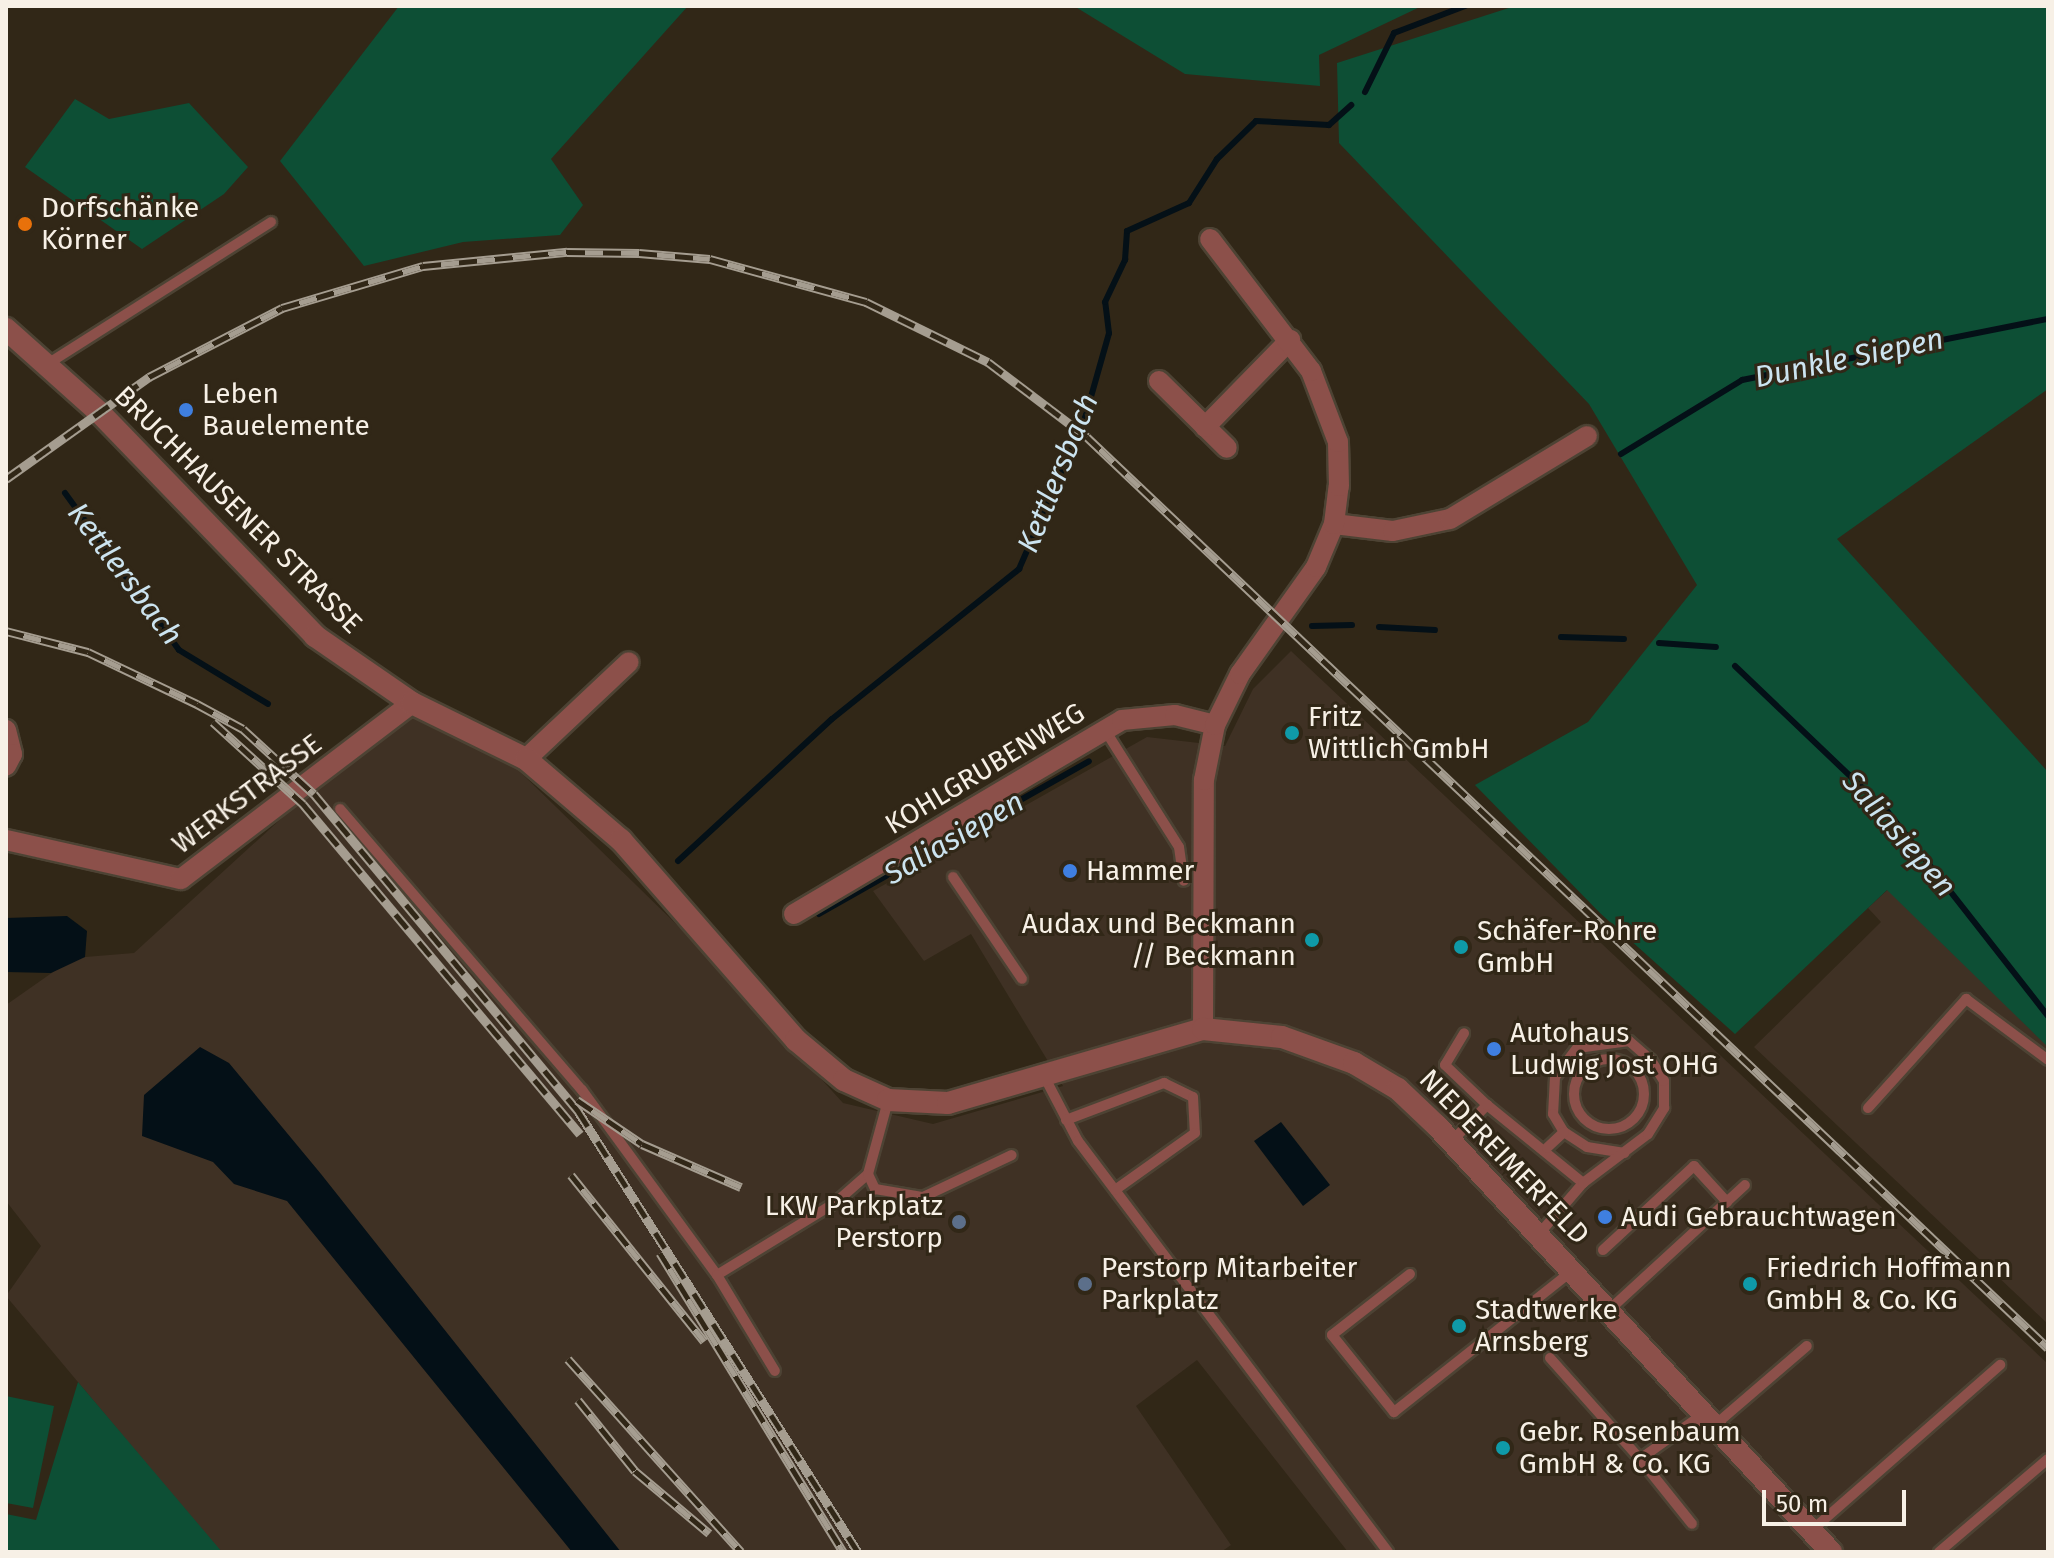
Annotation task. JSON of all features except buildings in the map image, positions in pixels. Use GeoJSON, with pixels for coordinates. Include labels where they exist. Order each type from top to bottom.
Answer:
{"type":"FeatureCollection","features":[{"type":"Feature","properties":{"kind":"street"},"geometry":{"type":"LineString","coordinates":[[1203,1029],[1204,780],[1215,725],[1240,674],[1310,578],[1334,524],[1338,442],[1311,371],[1210,239]]}},
{"type":"Feature","properties":{"kind":"street","name":"BRUCHHAUSENER STRASSE"},"geometry":{"type":"LineString","coordinates":[[6,329],[49,363],[315,636],[412,703],[526,759],[621,840],[813,1057],[888,1100]]}},
{"type":"Feature","properties":{"kind":"street"},"geometry":{"type":"LineString","coordinates":[[1205,427],[1290,340]]}},
{"type":"Feature","properties":{"kind":"street"},"geometry":{"type":"LineString","coordinates":[[1159,381],[1227,448]]}},
{"type":"Feature","properties":{"kind":"street"},"geometry":{"type":"LineString","coordinates":[[1334,524],[1393,531],[1450,519],[1587,436]]}},
{"type":"Feature","properties":{"kind":"street"},"geometry":{"type":"LineString","coordinates":[[526,759],[629,662]]}},
{"type":"Feature","properties":{"kind":"street","name":"WERKSTRASSE"},"geometry":{"type":"LineString","coordinates":[[6,840],[181,879],[412,703]]}},
{"type":"Feature","properties":{"kind":"street","name":"KOHLGRUBENWEG"},"geometry":{"type":"LineString","coordinates":[[794,914],[1105,730],[1148,715],[1215,725]]}},
{"type":"Feature","properties":{"kind":"street"},"geometry":{"type":"LineString","coordinates":[[6,730],[12,754],[6,766]]}},
{"type":"Feature","properties":{"kind":"street","name":"NIEDEREIMERFELD"},"geometry":{"type":"LineString","coordinates":[[888,1100],[948,1103],[1203,1029],[1282,1037],[1354,1063],[1398,1089],[1451,1142],[1831,1552]]}},
{"type":"Feature","properties":{"kind":"lane"},"geometry":{"type":"LineString","coordinates":[[49,363],[271,222]]}},
{"type":"Feature","properties":{"kind":"lane"},"geometry":{"type":"LineString","coordinates":[[1105,730],[1179,847],[1184,881]]}},
{"type":"Feature","properties":{"kind":"lane"},"geometry":{"type":"LineString","coordinates":[[340,809],[582,1090],[717,1275],[775,1371]]}},
{"type":"Feature","properties":{"kind":"lane"},"geometry":{"type":"LineString","coordinates":[[953,877],[1022,979]]}},
{"type":"Feature","properties":{"kind":"lane"},"geometry":{"type":"LineString","coordinates":[[1868,1108],[1966,999],[2048,1060]]}},
{"type":"Feature","properties":{"kind":"lane"},"geometry":{"type":"LineString","coordinates":[[1464,1033],[1445,1065],[1487,1105],[1547,1148],[1583,1183]]}},
{"type":"Feature","properties":{"kind":"lane"},"geometry":{"type":"LineString","coordinates":[[1539,1234],[1583,1183],[1625,1153],[1648,1134],[1664,1108],[1664,1081],[1629,1041],[1611,1039],[1577,1048],[1555,1077],[1553,1114],[1564,1132],[1587,1147],[1625,1153]]}},
{"type":"Feature","properties":{"kind":"lane"},"geometry":{"type":"LineString","coordinates":[[1593,1063],[1633,1067],[1644,1086],[1635,1120],[1616,1128],[1578,1116],[1579,1076],[1593,1063]]}},
{"type":"Feature","properties":{"kind":"lane"},"geometry":{"type":"LineString","coordinates":[[1044,1076],[1066,1120],[1115,1190],[1388,1552]]}},
{"type":"Feature","properties":{"kind":"lane"},"geometry":{"type":"LineString","coordinates":[[1066,1120],[1164,1083],[1193,1097],[1195,1133],[1115,1190]]}},
{"type":"Feature","properties":{"kind":"lane"},"geometry":{"type":"LineString","coordinates":[[717,1275],[835,1203],[868,1174],[888,1100]]}},
{"type":"Feature","properties":{"kind":"lane"},"geometry":{"type":"LineString","coordinates":[[1451,1142],[1487,1105]]}},
{"type":"Feature","properties":{"kind":"lane"},"geometry":{"type":"LineString","coordinates":[[1635,1120],[1648,1134]]}},
{"type":"Feature","properties":{"kind":"lane"},"geometry":{"type":"LineString","coordinates":[[1547,1148],[1564,1132]]}},
{"type":"Feature","properties":{"kind":"lane"},"geometry":{"type":"LineString","coordinates":[[868,1174],[875,1189],[923,1197],[1012,1155]]}},
{"type":"Feature","properties":{"kind":"lane"},"geometry":{"type":"LineString","coordinates":[[1603,1250],[1694,1166],[1727,1202]]}},
{"type":"Feature","properties":{"kind":"lane"},"geometry":{"type":"LineString","coordinates":[[1608,1311],[1745,1185]]}},
{"type":"Feature","properties":{"kind":"lane"},"geometry":{"type":"LineString","coordinates":[[1410,1274],[1332,1335],[1394,1412],[1572,1271]]}},
{"type":"Feature","properties":{"kind":"lane"},"geometry":{"type":"LineString","coordinates":[[1640,1459],[1710,1419],[1807,1346]]}},
{"type":"Feature","properties":{"kind":"lane"},"geometry":{"type":"LineString","coordinates":[[1550,1358],[1640,1459],[1692,1524]]}},
{"type":"Feature","properties":{"kind":"lane"},"geometry":{"type":"LineString","coordinates":[[1811,1531],[2000,1365]]}},
{"type":"Feature","properties":{"kind":"lane"},"geometry":{"type":"LineString","coordinates":[[1939,1552],[2048,1459]]}},
{"type":"Feature","properties":{"kind":"shaded area"},"geometry":{"type":"Polygon","coordinates":[[[1291,651],[2048,1364],[2048,1552],[1348,1552],[1197,1360],[1136,1406],[1231,1545],[1221,1552],[220,1552],[6,1296],[41,1246],[6,1201],[6,1005],[73,958],[134,953],[319,784],[412,717],[512,764],[715,962],[843,1103],[933,1124],[1063,1086],[971,934],[924,961],[873,891],[1147,737],[1225,746],[1253,689],[1291,651]]]}},
{"type":"Feature","properties":{"kind":"shaded area"},"geometry":{"type":"Polygon","coordinates":[[[1907,872],[2048,1030],[2048,1324],[1754,1047],[1881,922],[1868,908],[1907,872]]]}},
{"type":"Feature","properties":{"kind":"shaded area"},"geometry":{"type":"Polygon","coordinates":[[[67,916],[87,931],[85,957],[51,973],[6,972],[6,918],[67,916]]]}},
{"type":"Feature","properties":{"kind":"shaded area"},"geometry":{"type":"Polygon","coordinates":[[[200,1047],[229,1063],[621,1552],[572,1552],[287,1201],[234,1184],[213,1162],[142,1136],[144,1095],[200,1047]]]}},
{"type":"Feature","properties":{"kind":"shaded area"},"geometry":{"type":"Polygon","coordinates":[[[1281,1122],[1330,1185],[1303,1206],[1254,1141],[1281,1122]]]}},
{"type":"Feature","properties":{"kind":"green space"},"geometry":{"type":"Polygon","coordinates":[[[399,6],[688,6],[551,159],[583,205],[560,235],[463,242],[364,266],[280,161],[399,6]]]}},
{"type":"Feature","properties":{"kind":"green space"},"geometry":{"type":"Polygon","coordinates":[[[1074,6],[1422,6],[1319,55],[1320,86],[1185,74],[1074,6]]]}},
{"type":"Feature","properties":{"kind":"green space"},"geometry":{"type":"Polygon","coordinates":[[[1515,6],[2048,6],[2048,389],[1837,539],[2048,772],[2048,1047],[1887,890],[1735,1034],[1600,913],[1475,785],[1588,722],[1697,585],[1589,404],[1339,143],[1337,63],[1515,6]]]}},
{"type":"Feature","properties":{"kind":"green space"},"geometry":{"type":"Polygon","coordinates":[[[75,99],[109,119],[189,103],[248,167],[224,194],[142,249],[25,167],[75,99]]]}},
{"type":"Feature","properties":{"kind":"green space"},"geometry":{"type":"Polygon","coordinates":[[[78,1382],[222,1552],[6,1552],[6,1514],[36,1520],[78,1382]]]}},
{"type":"Feature","properties":{"kind":"green space"},"geometry":{"type":"Polygon","coordinates":[[[6,1396],[54,1406],[33,1508],[6,1503],[6,1396]]]}},
{"type":"Feature","properties":{"kind":"waterway"},"geometry":{"type":"LineString","coordinates":[[1365,92],[1394,33],[1465,6]]}},
{"type":"Feature","properties":{"kind":"waterway","name":"Kettlersbach"},"geometry":{"type":"LineString","coordinates":[[678,861],[832,719],[1019,569],[1085,418],[1109,333],[1105,302],[1125,260],[1127,231],[1189,203],[1217,159],[1256,121],[1329,125],[1351,105]]}},
{"type":"Feature","properties":{"kind":"waterway","name":"Dunkle Siepen"},"geometry":{"type":"LineString","coordinates":[[1621,454],[1742,380],[2048,319]]}},
{"type":"Feature","properties":{"kind":"waterway","name":"Kettlersbach"},"geometry":{"type":"LineString","coordinates":[[65,493],[179,650],[268,704]]}},
{"type":"Feature","properties":{"kind":"waterway","name":"Saliasiepen"},"geometry":{"type":"LineString","coordinates":[[1312,626],[1352,625]]}},
{"type":"Feature","properties":{"kind":"waterway","name":"Saliasiepen"},"geometry":{"type":"LineString","coordinates":[[1379,627],[1435,630]]}},
{"type":"Feature","properties":{"kind":"waterway","name":"Saliasiepen"},"geometry":{"type":"LineString","coordinates":[[1561,637],[1624,639]]}},
{"type":"Feature","properties":{"kind":"waterway","name":"Saliasiepen"},"geometry":{"type":"LineString","coordinates":[[1659,643],[1716,647]]}},
{"type":"Feature","properties":{"kind":"waterway","name":"Saliasiepen"},"geometry":{"type":"LineString","coordinates":[[1735,666],[1888,812],[2048,1016]]}},
{"type":"Feature","properties":{"kind":"waterway","name":"Saliasiepen"},"geometry":{"type":"LineString","coordinates":[[819,914],[1089,761]]}},
{"type":"Feature","properties":{"kind":"railway"},"geometry":{"type":"LineString","coordinates":[[6,479],[149,377],[282,308],[423,266],[567,252],[639,253],[710,259],[866,302],[988,362],[1087,437],[2048,1348]]}},
{"type":"Feature","properties":{"kind":"railway"},"geometry":{"type":"LineString","coordinates":[[6,631],[88,652],[197,704],[243,729],[314,794],[578,1111],[858,1552]]}},
{"type":"Feature","properties":{"kind":"railway"},"geometry":{"type":"LineString","coordinates":[[213,722],[303,804],[580,1134]]}},
{"type":"Feature","properties":{"kind":"railway"},"geometry":{"type":"LineString","coordinates":[[577,1100],[642,1144],[741,1187]]}},
{"type":"Feature","properties":{"kind":"railway"},"geometry":{"type":"LineString","coordinates":[[571,1175],[704,1341]]}},
{"type":"Feature","properties":{"kind":"railway"},"geometry":{"type":"LineString","coordinates":[[660,1253],[843,1552]]}},
{"type":"Feature","properties":{"kind":"railway"},"geometry":{"type":"LineString","coordinates":[[568,1359],[741,1552]]}},
{"type":"Feature","properties":{"kind":"railway"},"geometry":{"type":"LineString","coordinates":[[578,1400],[635,1471],[709,1533]]}},
{"type":"Feature","properties":{"kind":"place","name":"Dorfschänke Körner"},"geometry":{"type":"Point","coordinates":[25,224]}},
{"type":"Feature","properties":{"kind":"place","name":"Leben Bauelemente"},"geometry":{"type":"Point","coordinates":[186,410]}},
{"type":"Feature","properties":{"kind":"place","name":"Fritz Wittlich GmbH"},"geometry":{"type":"Point","coordinates":[1292,733]}},
{"type":"Feature","properties":{"kind":"place","name":"Hammer"},"geometry":{"type":"Point","coordinates":[1070,871]}},
{"type":"Feature","properties":{"kind":"place","name":"Audax und Beckmann // Beckmann"},"geometry":{"type":"Point","coordinates":[1312,940]}},
{"type":"Feature","properties":{"kind":"place","name":"Schäfer-Rohre GmbH"},"geometry":{"type":"Point","coordinates":[1461,947]}},
{"type":"Feature","properties":{"kind":"place","name":"Autohaus Ludwig Jost OHG"},"geometry":{"type":"Point","coordinates":[1494,1049]}},
{"type":"Feature","properties":{"kind":"place","name":"Audi Gebrauchtwagen"},"geometry":{"type":"Point","coordinates":[1605,1217]}},
{"type":"Feature","properties":{"kind":"place","name":"LKW Parkplatz Perstorp"},"geometry":{"type":"Point","coordinates":[959,1222]}},
{"type":"Feature","properties":{"kind":"place","name":"Perstorp Mitarbeiter Parkplatz"},"geometry":{"type":"Point","coordinates":[1085,1284]}},
{"type":"Feature","properties":{"kind":"place","name":"Friedrich Hoffmann GmbH & Co. KG"},"geometry":{"type":"Point","coordinates":[1750,1284]}},
{"type":"Feature","properties":{"kind":"place","name":"Stadtwerke Arnsberg"},"geometry":{"type":"Point","coordinates":[1459,1326]}},
{"type":"Feature","properties":{"kind":"place","name":"Gebr. Rosenbaum GmbH & Co. KG"},"geometry":{"type":"Point","coordinates":[1503,1448]}}]}
